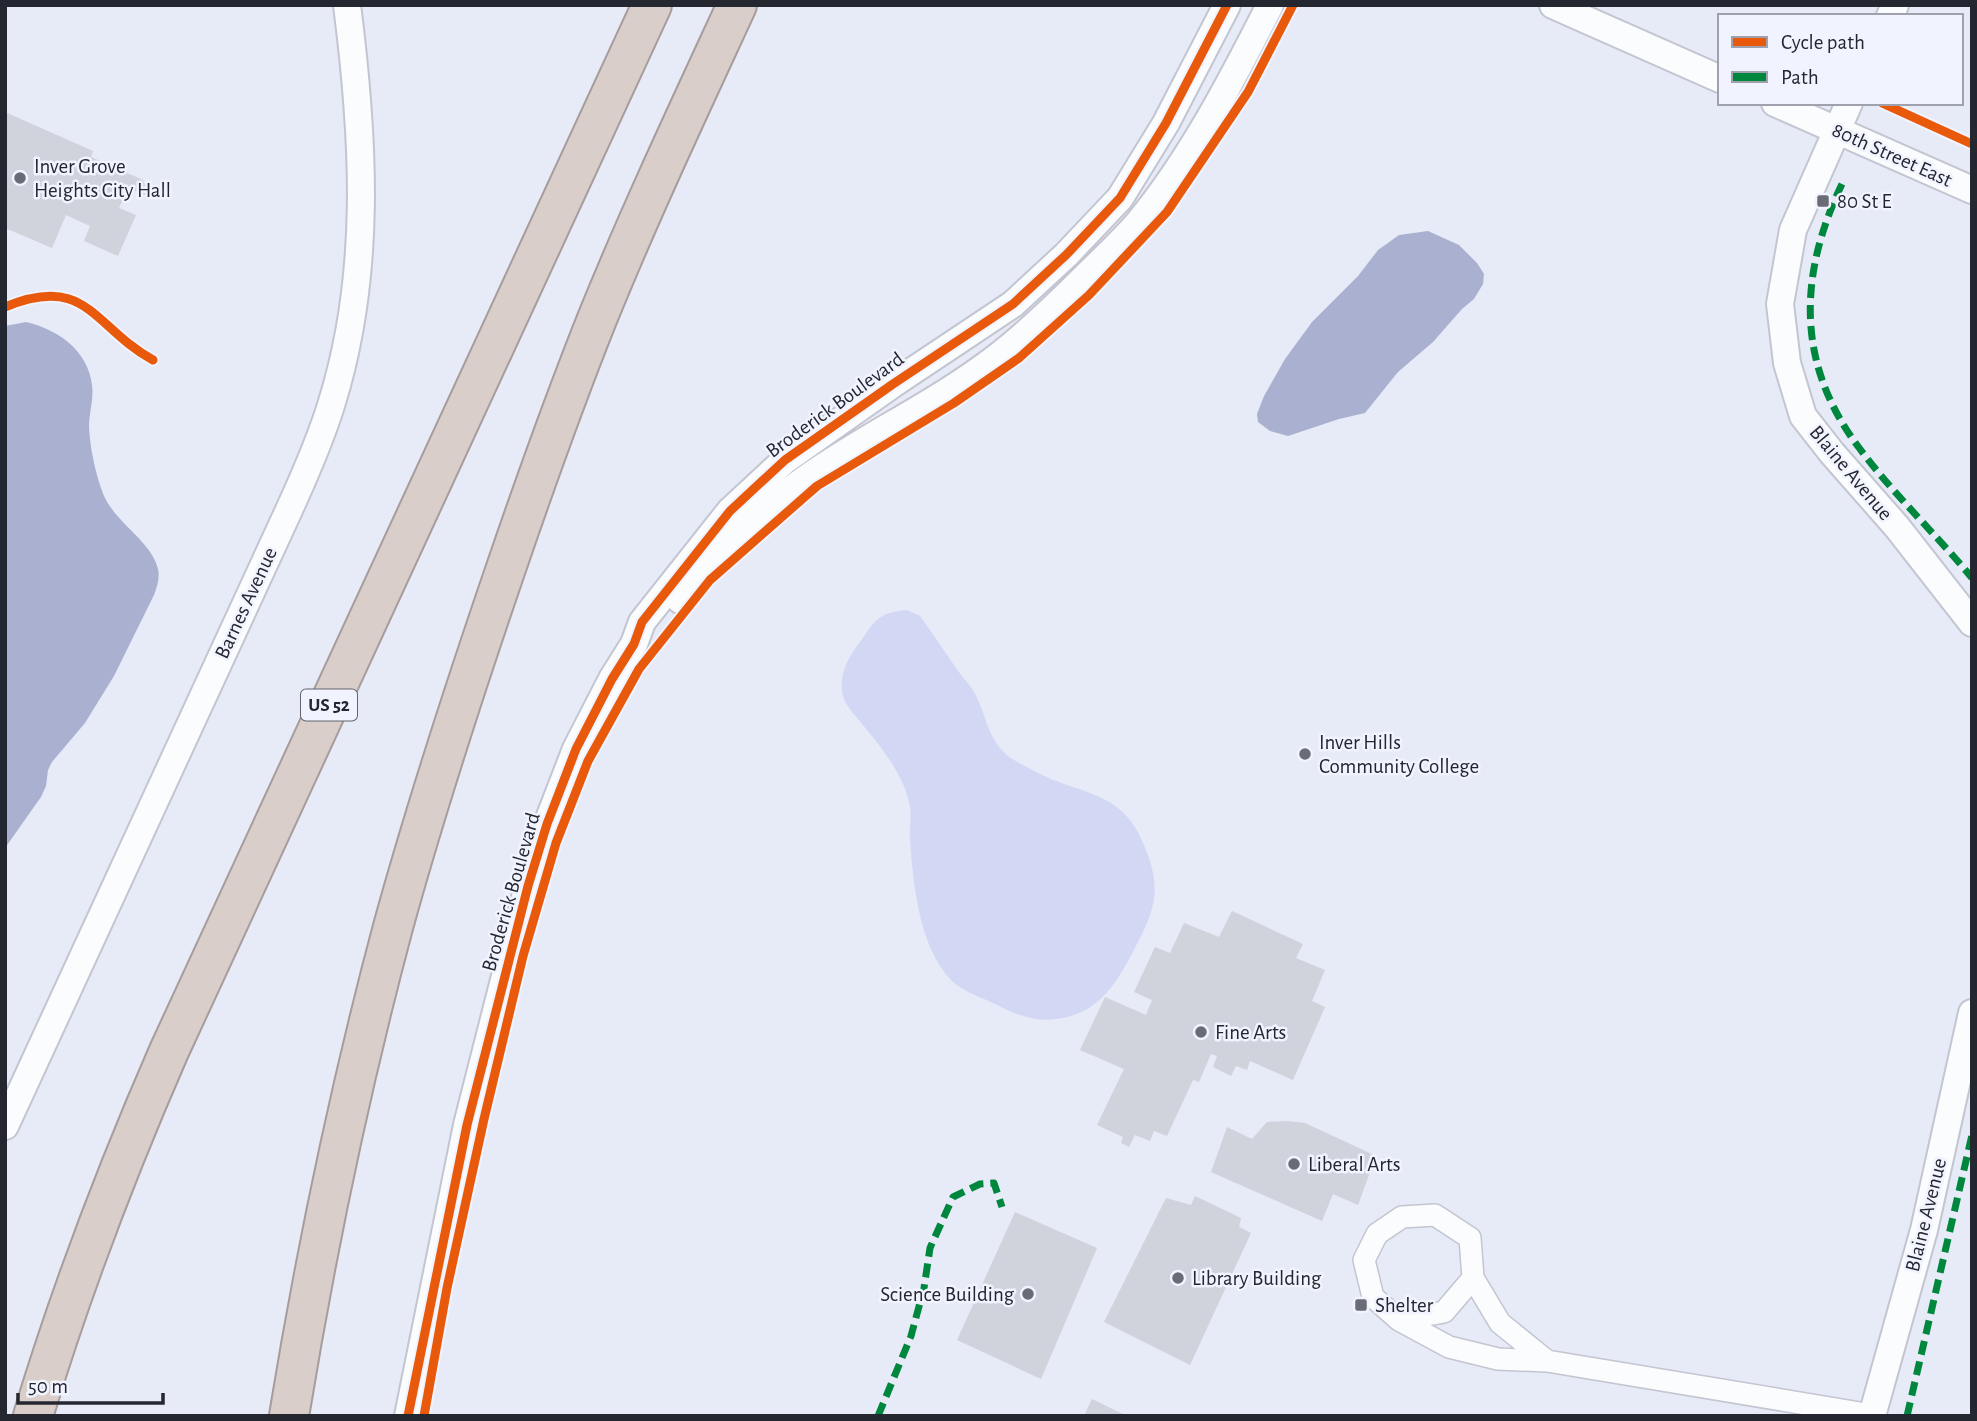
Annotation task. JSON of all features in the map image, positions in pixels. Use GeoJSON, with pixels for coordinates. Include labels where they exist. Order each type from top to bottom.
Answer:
{"type":"FeatureCollection","features":[{"type":"Feature","properties":{"kind":"highway","name":"US 52"},"geometry":{"type":"LineString","coordinates":[[33,1416],[51,1355],[99,1222],[169,1051],[652,5]]}},
{"type":"Feature","properties":{"kind":"highway"},"geometry":{"type":"LineString","coordinates":[[289,1416],[329,1196],[394,926],[483,635],[596,321],[737,5]]}},
{"type":"Feature","properties":{"kind":"street"},"geometry":{"type":"LineString","coordinates":[[347,5],[352,48]]}},
{"type":"Feature","properties":{"kind":"street"},"geometry":{"type":"LineString","coordinates":[[352,48],[361,5]]}},
{"type":"Feature","properties":{"kind":"street","name":"Broderick Boulevard"},"geometry":{"type":"LineString","coordinates":[[408,1416],[467,1125],[528,886],[547,824],[576,749],[634,645],[642,622],[752,488],[806,445],[1013,304],[1066,255],[1120,198],[1166,123],[1227,5]]}},
{"type":"Feature","properties":{"kind":"street","name":"Broderick Boulevard"},"geometry":{"type":"LineString","coordinates":[[634,645],[649,636],[767,509],[797,485],[854,447],[992,361],[1033,327],[1111,252],[1138,223],[1164,188],[1221,98],[1270,5]]}},
{"type":"Feature","properties":{"kind":"street"},"geometry":{"type":"LineString","coordinates":[[1553,5],[1718,78]]}},
{"type":"Feature","properties":{"kind":"street","name":"Barnes Avenue"},"geometry":{"type":"LineString","coordinates":[[5,1126],[289,510],[327,418],[350,324],[360,251],[361,166],[352,48]]}},
{"type":"Feature","properties":{"kind":"street","name":"80th Street East"},"geometry":{"type":"LineString","coordinates":[[1779,105],[1972,190]]}},
{"type":"Feature","properties":{"kind":"street","name":"Blaine Avenue"},"geometry":{"type":"LineString","coordinates":[[1848,105],[1793,230],[1780,304],[1787,363],[1803,416],[1897,527],[1972,623]]}},
{"type":"Feature","properties":{"kind":"street","name":"Blaine Avenue"},"geometry":{"type":"LineString","coordinates":[[1872,1415],[1924,1230],[1972,1013]]}},
{"type":"Feature","properties":{"kind":"street"},"geometry":{"type":"LineString","coordinates":[[1547,1360],[1500,1323],[1473,1278],[1470,1238],[1435,1215],[1402,1217],[1377,1234],[1364,1260],[1373,1297],[1399,1320],[1449,1347],[1498,1359],[1547,1360],[1872,1415]]}},
{"type":"Feature","properties":{"kind":"street"},"geometry":{"type":"LineString","coordinates":[[1399,1320],[1444,1312],[1473,1278]]}},
{"type":"Feature","properties":{"kind":"shaded area"},"geometry":{"type":"Polygon","coordinates":[[[1428,231],[1459,245],[1477,263],[1484,274],[1483,284],[1474,299],[1433,342],[1398,372],[1365,413],[1288,436],[1270,431],[1258,422],[1257,414],[1264,396],[1285,359],[1312,322],[1358,276],[1378,250],[1399,235],[1428,231]]]}},
{"type":"Feature","properties":{"kind":"shaded area"},"geometry":{"type":"Polygon","coordinates":[[[26,322],[59,336],[78,352],[84,361],[92,390],[89,427],[101,488],[110,506],[149,550],[159,576],[154,595],[114,676],[85,723],[52,762],[41,797],[5,848],[5,326],[26,322]]]}},
{"type":"Feature","properties":{"kind":"shaded area"},"geometry":{"type":"Polygon","coordinates":[[[907,610],[920,616],[971,687],[992,735],[1008,756],[1047,777],[1115,805],[1128,817],[1139,834],[1149,858],[1154,881],[1151,911],[1144,931],[1113,985],[1086,1010],[1063,1018],[1043,1020],[1005,1009],[967,991],[951,980],[932,950],[916,894],[910,839],[911,810],[907,795],[891,762],[848,706],[842,687],[847,663],[874,623],[884,615],[907,610]]]}},
{"type":"Feature","properties":{"kind":"building"},"geometry":{"type":"Polygon","coordinates":[[[5,112],[93,151],[91,157],[143,180],[150,197],[128,188],[119,208],[136,215],[118,256],[84,241],[90,226],[66,215],[52,248],[5,228],[5,112]]]}},
{"type":"Feature","properties":{"kind":"building","name":"Fine Arts"},"geometry":{"type":"Polygon","coordinates":[[[1232,911],[1303,944],[1296,958],[1325,970],[1312,1001],[1325,1007],[1293,1080],[1250,1061],[1247,1070],[1236,1066],[1231,1076],[1213,1067],[1217,1056],[1211,1054],[1199,1082],[1193,1080],[1167,1136],[1154,1131],[1150,1141],[1135,1135],[1129,1147],[1121,1143],[1123,1137],[1097,1125],[1124,1069],[1080,1050],[1105,997],[1146,1015],[1152,1000],[1134,992],[1155,947],[1170,953],[1184,923],[1219,937],[1232,911]]]}},
{"type":"Feature","properties":{"kind":"building","name":"Liberal Arts"},"geometry":{"type":"Polygon","coordinates":[[[1267,1122],[1305,1123],[1376,1156],[1358,1205],[1333,1194],[1322,1221],[1211,1172],[1227,1127],[1252,1139],[1267,1122]]]}},
{"type":"Feature","properties":{"kind":"building","name":"Library Building"},"geometry":{"type":"Polygon","coordinates":[[[1195,1196],[1241,1218],[1239,1227],[1251,1233],[1190,1365],[1104,1322],[1166,1198],[1191,1205],[1195,1196]]]}},
{"type":"Feature","properties":{"kind":"building","name":"Science Building"},"geometry":{"type":"Polygon","coordinates":[[[1015,1212],[1097,1248],[1041,1379],[957,1340],[1015,1212]]]}},
{"type":"Feature","properties":{"kind":"building"},"geometry":{"type":"Polygon","coordinates":[[[1092,1399],[1127,1416],[1084,1416],[1092,1399]]]}},
{"type":"Feature","properties":{"kind":"marked path"},"geometry":{"type":"LineString","coordinates":[[1842,184],[1817,252],[1811,286],[1810,320],[1824,385],[1839,417],[1860,449],[1972,578]]}},
{"type":"Feature","properties":{"kind":"marked path"},"geometry":{"type":"LineString","coordinates":[[1907,1416],[1972,1135]]}},
{"type":"Feature","properties":{"kind":"marked path"},"geometry":{"type":"LineString","coordinates":[[878,1416],[911,1336],[924,1288],[930,1248],[953,1197],[980,1184],[994,1183],[1002,1207]]}},
{"type":"Feature","properties":{"kind":"cycle path"},"geometry":{"type":"LineString","coordinates":[[408,1416],[467,1125],[528,886],[547,824],[576,749],[612,679],[634,644],[642,622],[730,511],[785,460],[1013,304],[1066,255],[1120,198],[1166,123],[1227,5]]}},
{"type":"Feature","properties":{"kind":"cycle path"},"geometry":{"type":"LineString","coordinates":[[424,1416],[447,1288],[523,956],[556,843],[588,761],[639,669],[710,580],[817,486],[954,403],[1019,358],[1089,295],[1167,212],[1248,92],[1293,5]]}},
{"type":"Feature","properties":{"kind":"cycle path"},"geometry":{"type":"LineString","coordinates":[[1886,105],[1972,144]]}},
{"type":"Feature","properties":{"kind":"cycle path"},"geometry":{"type":"LineString","coordinates":[[5,307],[32,298],[54,296],[72,300],[87,308],[133,347],[153,360]]}},
{"type":"Feature","properties":{"kind":"place","name":"Inver Grove Heights City Hall"},"geometry":{"type":"Point","coordinates":[20,178]}},
{"type":"Feature","properties":{"kind":"place","name":"80 St E"},"geometry":{"type":"Point","coordinates":[1823,201]}},
{"type":"Feature","properties":{"kind":"place","name":"Inver Hills Community College"},"geometry":{"type":"Point","coordinates":[1305,754]}},
{"type":"Feature","properties":{"kind":"place","name":"Fine Arts"},"geometry":{"type":"Point","coordinates":[1201,1032]}},
{"type":"Feature","properties":{"kind":"place","name":"Liberal Arts"},"geometry":{"type":"Point","coordinates":[1294,1164]}},
{"type":"Feature","properties":{"kind":"place","name":"Library Building"},"geometry":{"type":"Point","coordinates":[1178,1278]}},
{"type":"Feature","properties":{"kind":"place","name":"Science Building"},"geometry":{"type":"Point","coordinates":[1028,1294]}},
{"type":"Feature","properties":{"kind":"place","name":"Shelter"},"geometry":{"type":"Point","coordinates":[1361,1305]}}]}
